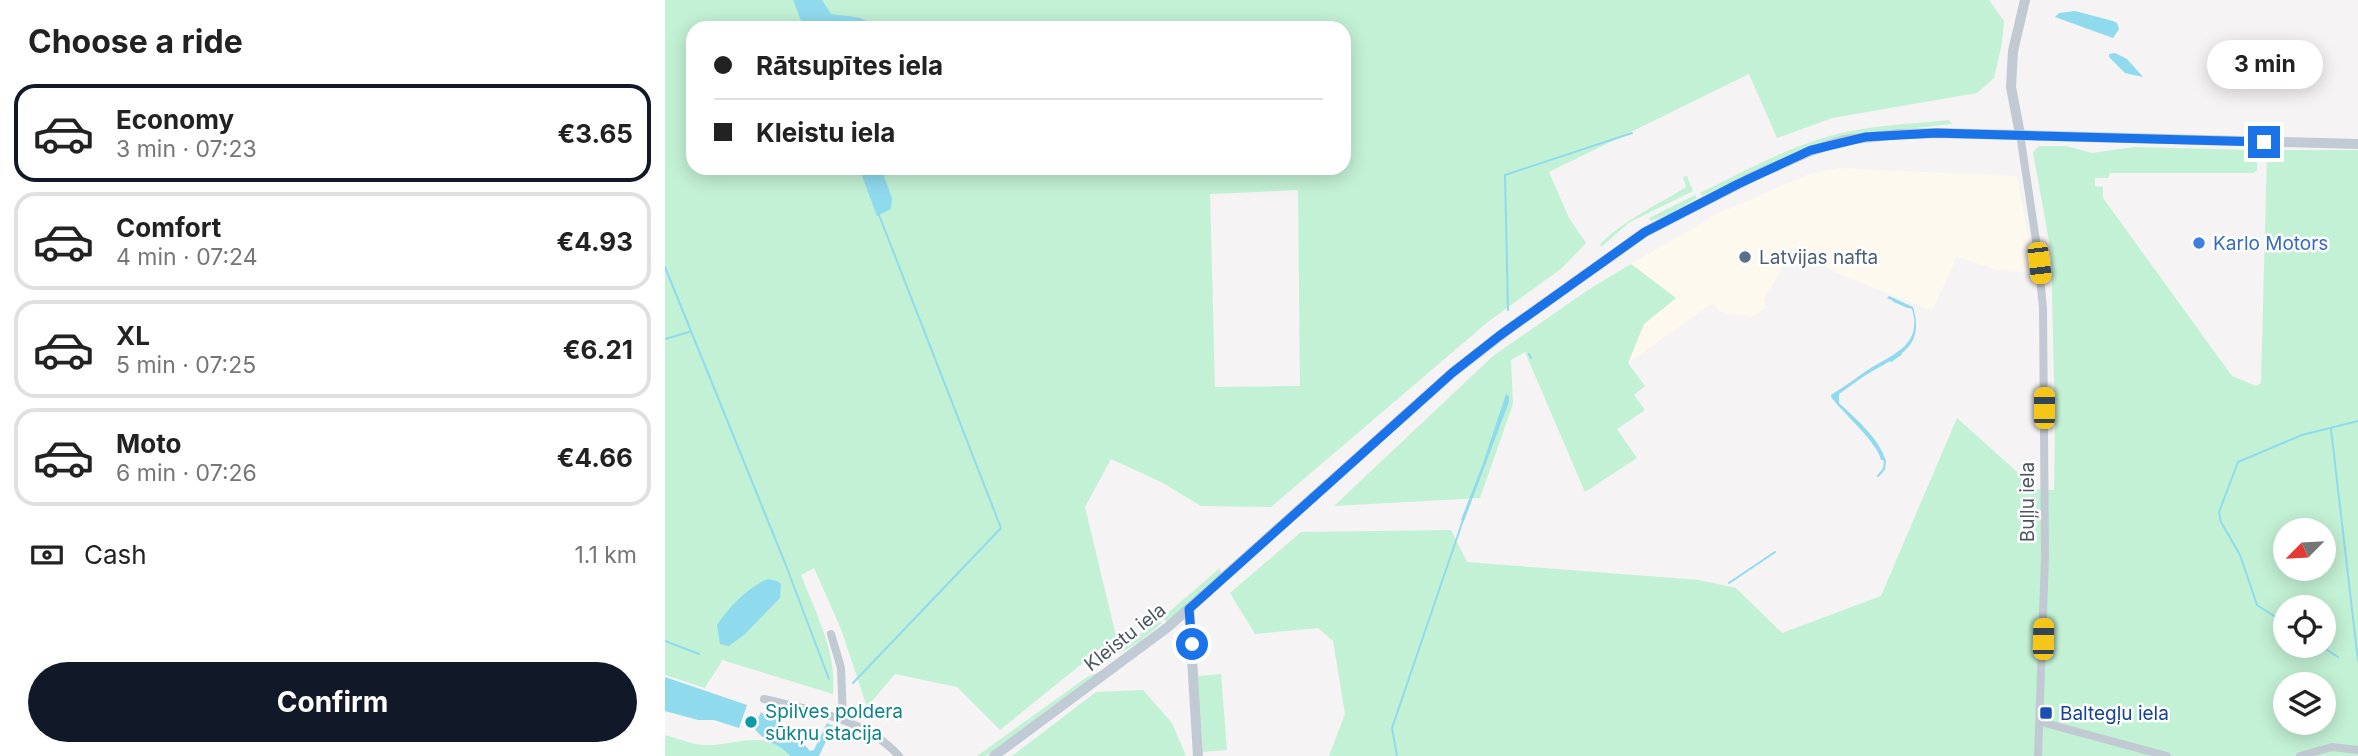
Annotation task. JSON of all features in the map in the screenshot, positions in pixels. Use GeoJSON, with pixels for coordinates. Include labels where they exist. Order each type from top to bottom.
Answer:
{"type":"FeatureCollection","features":[{"type":"Feature","properties":{"kind":"main road","name":"Kleistu iela"},"geometry":{"type":"LineString","coordinates":[[994,756],[1105,676],[1189,609],[1452,373],[1510,328],[1645,232],[1811,150],[1845,140],[1899,134],[2019,134],[2358,144]]}},
{"type":"Feature","properties":{"kind":"street","name":"Buļļu iela"},"geometry":{"type":"LineString","coordinates":[[2025,0],[2013,51],[2011,87],[2037,247],[2043,308],[2045,557],[2038,756]]}},
{"type":"Feature","properties":{"kind":"street"},"geometry":{"type":"LineString","coordinates":[[1189,609],[1198,756]]}},
{"type":"Feature","properties":{"kind":"street"},"geometry":{"type":"LineString","coordinates":[[831,634],[841,668],[843,720]]}},
{"type":"Feature","properties":{"kind":"street"},"geometry":{"type":"LineString","coordinates":[[764,699],[843,720],[885,741],[899,756]]}},
{"type":"Feature","properties":{"kind":"street"},"geometry":{"type":"LineString","coordinates":[[2041,722],[2167,756]]}},
{"type":"Feature","properties":{"kind":"street"},"geometry":{"type":"LineString","coordinates":[[2300,756],[2332,747],[2358,750]]}},
{"type":"Feature","properties":{"kind":"shaded area"},"geometry":{"type":"Polygon","coordinates":[[[1838,168],[2017,176],[2029,242],[2034,251],[2034,273],[1998,270],[1957,257],[1932,311],[1837,273],[1793,248],[1764,300],[1766,308],[1752,317],[1720,312],[1713,303],[1628,363],[1644,324],[1676,298],[1631,264],[1717,214],[1809,174],[1838,168]]]}},
{"type":"Feature","properties":{"kind":"green space"},"geometry":{"type":"Polygon","coordinates":[[[665,0],[1989,0],[2004,21],[1994,78],[1977,93],[1832,118],[1777,138],[1749,74],[1549,172],[1569,218],[1586,243],[1562,268],[1489,321],[1271,507],[1201,506],[1161,482],[1111,459],[1085,507],[1116,636],[1000,730],[957,687],[895,674],[867,707],[841,629],[814,568],[801,575],[829,648],[833,694],[722,660],[705,688],[665,675],[665,0]],[[1298,190],[1210,194],[1215,387],[1300,386],[1298,190]]]}},
{"type":"Feature","properties":{"kind":"green space"},"geometry":{"type":"Polygon","coordinates":[[[1949,120],[1952,124],[1853,135],[1803,150],[1702,196],[1700,193],[1780,154],[1830,136],[1874,127],[1949,120]]]}},
{"type":"Feature","properties":{"kind":"green space"},"geometry":{"type":"Polygon","coordinates":[[[2039,146],[2066,146],[2092,153],[2134,147],[2253,150],[2257,153],[2257,170],[2253,173],[2110,173],[2108,178],[2095,178],[2095,186],[2103,187],[2103,198],[2232,376],[2256,386],[2261,383],[2267,153],[2271,150],[2358,150],[2358,756],[1329,756],[1345,714],[1333,641],[1318,628],[1255,634],[1230,593],[1301,532],[1451,530],[1467,562],[1699,580],[1736,588],[1782,633],[1881,596],[1957,418],[2036,489],[2054,490],[2051,252],[2033,152],[2039,146]]]}},
{"type":"Feature","properties":{"kind":"green space"},"geometry":{"type":"Polygon","coordinates":[[[1687,176],[1693,191],[1630,222],[1601,247],[1600,244],[1619,228],[1686,187],[1683,177],[1687,176]]]}},
{"type":"Feature","properties":{"kind":"green space"},"geometry":{"type":"Polygon","coordinates":[[[1695,195],[1697,198],[1670,214],[1651,221],[1649,218],[1695,195]]]}},
{"type":"Feature","properties":{"kind":"green space"},"geometry":{"type":"Polygon","coordinates":[[[1631,264],[1676,298],[1644,324],[1628,363],[1645,386],[1634,395],[1645,410],[1617,429],[1637,458],[1585,492],[1525,352],[1511,360],[1513,404],[1480,498],[1334,506],[1493,356],[1588,290],[1631,264]]]}},
{"type":"Feature","properties":{"kind":"green space"},"geometry":{"type":"Polygon","coordinates":[[[1220,568],[1221,574],[1168,622],[1162,618],[1220,568]]]}},
{"type":"Feature","properties":{"kind":"green space"},"geometry":{"type":"Polygon","coordinates":[[[1157,620],[1162,623],[1139,642],[1118,652],[1157,620]]]}},
{"type":"Feature","properties":{"kind":"green space"},"geometry":{"type":"Polygon","coordinates":[[[1101,671],[986,756],[977,756],[1087,677],[1101,671]]]}},
{"type":"Feature","properties":{"kind":"green space"},"geometry":{"type":"Polygon","coordinates":[[[1221,674],[1227,750],[1203,752],[1198,676],[1221,674]]]}},
{"type":"Feature","properties":{"kind":"green space"},"geometry":{"type":"Polygon","coordinates":[[[1143,690],[1172,723],[1186,756],[1012,756],[1096,692],[1143,690]]]}},
{"type":"Feature","properties":{"kind":"green space"},"geometry":{"type":"Polygon","coordinates":[[[665,735],[703,745],[762,740],[781,747],[790,756],[665,756],[665,735]]]}},
{"type":"Feature","properties":{"kind":"water"},"geometry":{"type":"Polygon","coordinates":[[[793,0],[822,0],[831,14],[867,21],[801,21],[793,0]]]}},
{"type":"Feature","properties":{"kind":"water"},"geometry":{"type":"Polygon","coordinates":[[[2075,11],[2113,21],[2119,29],[2113,38],[2055,17],[2059,13],[2075,11]]]}},
{"type":"Feature","properties":{"kind":"water"},"geometry":{"type":"Polygon","coordinates":[[[2115,53],[2127,59],[2143,77],[2125,73],[2109,57],[2109,54],[2115,53]]]}},
{"type":"Feature","properties":{"kind":"water"},"geometry":{"type":"Polygon","coordinates":[[[862,175],[884,175],[892,198],[891,209],[877,216],[862,175]]]}},
{"type":"Feature","properties":{"kind":"water"},"geometry":{"type":"Polygon","coordinates":[[[1889,296],[1913,307],[1916,321],[1911,342],[1897,356],[1839,394],[1839,403],[1873,437],[1886,461],[1881,460],[1874,445],[1831,395],[1896,353],[1910,340],[1914,321],[1912,309],[1887,298],[1889,296]]]}},
{"type":"Feature","properties":{"kind":"water"},"geometry":{"type":"Polygon","coordinates":[[[1506,394],[1509,396],[1509,402],[1464,521],[1461,520],[1482,466],[1506,394]]]}},
{"type":"Feature","properties":{"kind":"water"},"geometry":{"type":"Polygon","coordinates":[[[768,579],[781,584],[780,598],[745,634],[729,646],[720,644],[717,625],[722,618],[746,592],[768,579]]]}},
{"type":"Feature","properties":{"kind":"water"},"geometry":{"type":"Polygon","coordinates":[[[665,677],[747,705],[739,728],[714,720],[698,720],[665,711],[665,677]]]}},
{"type":"Feature","properties":{"kind":"water"},"geometry":{"type":"Polygon","coordinates":[[[761,712],[768,712],[793,732],[810,751],[814,750],[827,723],[833,726],[819,756],[790,756],[754,728],[761,712]]]}},
{"type":"Feature","properties":{"kind":"waterway"},"geometry":{"type":"LineString","coordinates":[[1508,310],[1505,175],[1632,133]]}},
{"type":"Feature","properties":{"kind":"waterway"},"geometry":{"type":"LineString","coordinates":[[853,683],[1001,528],[879,215]]}},
{"type":"Feature","properties":{"kind":"waterway"},"geometry":{"type":"LineString","coordinates":[[665,267],[829,679]]}},
{"type":"Feature","properties":{"kind":"waterway"},"geometry":{"type":"LineString","coordinates":[[1894,301],[1908,307]]}},
{"type":"Feature","properties":{"kind":"waterway"},"geometry":{"type":"LineString","coordinates":[[665,339],[689,332]]}},
{"type":"Feature","properties":{"kind":"waterway"},"geometry":{"type":"LineString","coordinates":[[1529,354],[1531,358]]}},
{"type":"Feature","properties":{"kind":"waterway"},"geometry":{"type":"LineString","coordinates":[[1891,361],[1901,354]]}},
{"type":"Feature","properties":{"kind":"waterway"},"geometry":{"type":"LineString","coordinates":[[2273,615],[2257,605],[2240,555],[2221,522],[2219,512],[2238,462],[2302,435],[2358,421]]}},
{"type":"Feature","properties":{"kind":"waterway"},"geometry":{"type":"LineString","coordinates":[[2331,429],[2358,661]]}},
{"type":"Feature","properties":{"kind":"waterway"},"geometry":{"type":"LineString","coordinates":[[1878,476],[1884,469],[1885,461]]}},
{"type":"Feature","properties":{"kind":"waterway"},"geometry":{"type":"LineString","coordinates":[[1397,756],[1392,728],[1463,520]]}},
{"type":"Feature","properties":{"kind":"waterway"},"geometry":{"type":"LineString","coordinates":[[1729,583],[1775,552]]}},
{"type":"Feature","properties":{"kind":"waterway"},"geometry":{"type":"LineString","coordinates":[[665,641],[699,654]]}},
{"type":"Feature","properties":{"kind":"place","name":"Karlo Motors"},"geometry":{"type":"Point","coordinates":[2199,243]}},
{"type":"Feature","properties":{"kind":"place","name":"Latvijas nafta"},"geometry":{"type":"Point","coordinates":[1745,257]}},
{"type":"Feature","properties":{"kind":"place","name":"Baltegļu iela"},"geometry":{"type":"Point","coordinates":[2046,713]}},
{"type":"Feature","properties":{"kind":"place","name":"Spilves poldera sūkņu stacija"},"geometry":{"type":"Point","coordinates":[751,722]}},
{"type":"Feature","properties":{"kind":"route"},"geometry":{"type":"LineString","coordinates":[[1192,644],[1189,609],[1452,373],[1510,328],[1645,232],[1756,175],[1811,150],[1845,140],[1899,134],[2264,142]]}}]}
